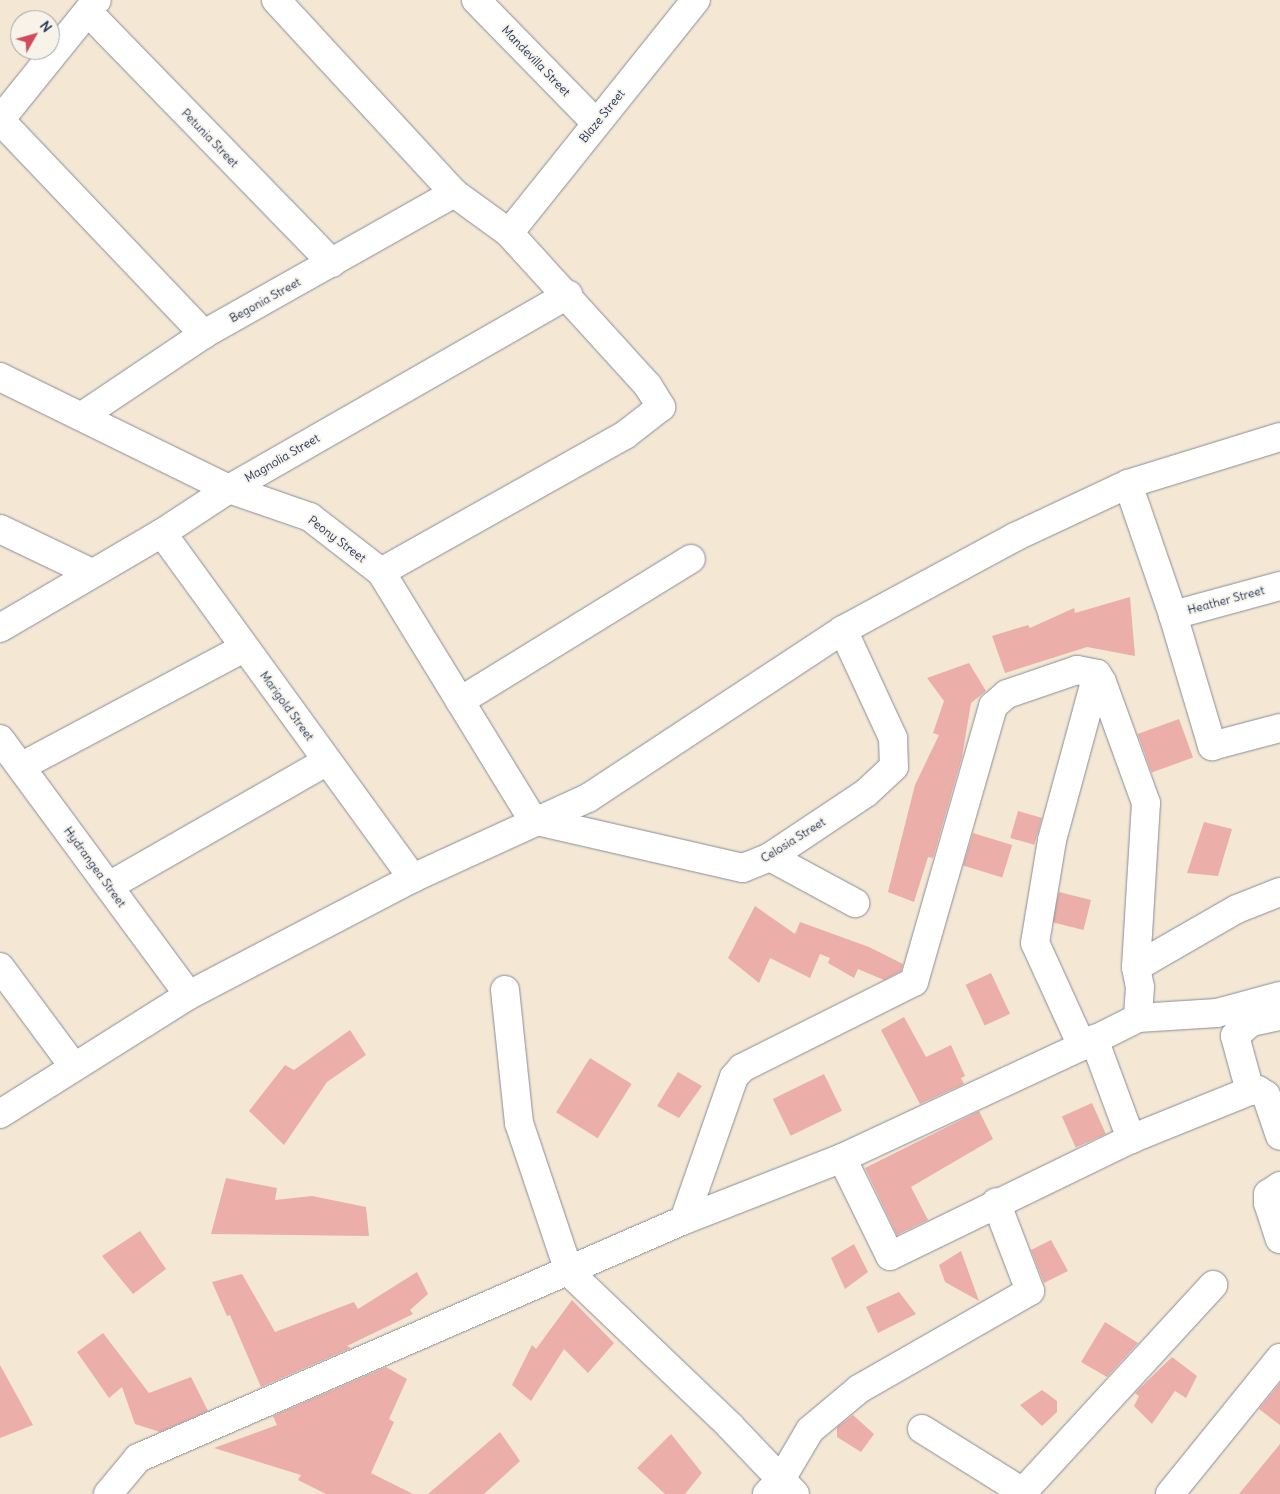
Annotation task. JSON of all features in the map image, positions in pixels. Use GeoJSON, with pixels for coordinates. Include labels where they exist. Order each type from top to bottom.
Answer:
{"type":"FeatureCollection","features":[{"type":"Feature","properties":{"kind":"street"},"geometry":{"type":"LineString","coordinates":[[276,0],[454,193],[509,233],[568,295],[648,386],[661,407],[625,435],[381,572]]}},
{"type":"Feature","properties":{"kind":"street","name":"Mandevilla Street"},"geometry":{"type":"LineString","coordinates":[[476,0],[596,123]]}},
{"type":"Feature","properties":{"kind":"street","name":"Blaze Street"},"geometry":{"type":"LineString","coordinates":[[509,233],[596,123],[686,4]]}},
{"type":"Feature","properties":{"kind":"street"},"geometry":{"type":"LineString","coordinates":[[93,6],[0,120],[204,334]]}},
{"type":"Feature","properties":{"kind":"street","name":"Petunia Street"},"geometry":{"type":"LineString","coordinates":[[93,6],[332,263]]}},
{"type":"Feature","properties":{"kind":"street","name":"Begonia Street"},"geometry":{"type":"LineString","coordinates":[[82,416],[204,334],[454,193]]}},
{"type":"Feature","properties":{"kind":"street","name":"Magnolia Street"},"geometry":{"type":"LineString","coordinates":[[0,628],[92,572],[162,533],[229,489],[568,295]]}},
{"type":"Feature","properties":{"kind":"street","name":"Peony Street"},"geometry":{"type":"LineString","coordinates":[[0,378],[82,416],[229,489],[310,517],[381,572],[533,820]]}},
{"type":"Feature","properties":{"kind":"street"},"geometry":{"type":"LineString","coordinates":[[0,1114],[189,995],[414,878],[533,820],[588,798],[843,630],[1015,537],[1128,484],[1280,437]]}},
{"type":"Feature","properties":{"kind":"street"},"geometry":{"type":"LineString","coordinates":[[1128,484],[1173,615],[1212,746],[1280,728]]}},
{"type":"Feature","properties":{"kind":"street"},"geometry":{"type":"LineString","coordinates":[[0,529],[92,572]]}},
{"type":"Feature","properties":{"kind":"street","name":"Marigold Street"},"geometry":{"type":"LineString","coordinates":[[162,533],[244,648],[414,878]]}},
{"type":"Feature","properties":{"kind":"street"},"geometry":{"type":"LineString","coordinates":[[460,701],[691,559]]}},
{"type":"Feature","properties":{"kind":"street","name":"Heather Street"},"geometry":{"type":"LineString","coordinates":[[1173,615],[1280,586]]}},
{"type":"Feature","properties":{"kind":"street","name":"Celosia Street"},"geometry":{"type":"LineString","coordinates":[[533,820],[743,868],[770,857],[866,793],[894,767],[893,738],[843,630]]}},
{"type":"Feature","properties":{"kind":"street"},"geometry":{"type":"LineString","coordinates":[[22,766],[244,648]]}},
{"type":"Feature","properties":{"kind":"street"},"geometry":{"type":"LineString","coordinates":[[684,1220],[734,1077],[742,1068],[914,982],[993,706],[1007,694],[1077,670],[1097,674]]}},
{"type":"Feature","properties":{"kind":"street"},"geometry":{"type":"LineString","coordinates":[[1097,674],[1146,803],[1136,967],[1140,987],[1138,1018]]}},
{"type":"Feature","properties":{"kind":"street"},"geometry":{"type":"LineString","coordinates":[[1097,674],[1052,840],[1035,942],[1088,1043],[1131,1140]]}},
{"type":"Feature","properties":{"kind":"street","name":"Hydrangea Street"},"geometry":{"type":"LineString","coordinates":[[0,739],[22,766],[189,995]]}},
{"type":"Feature","properties":{"kind":"street"},"geometry":{"type":"LineString","coordinates":[[109,886],[327,761]]}},
{"type":"Feature","properties":{"kind":"street"},"geometry":{"type":"LineString","coordinates":[[770,857],[855,903]]}},
{"type":"Feature","properties":{"kind":"street"},"geometry":{"type":"LineString","coordinates":[[1136,967],[1237,909],[1280,892]]}},
{"type":"Feature","properties":{"kind":"street"},"geometry":{"type":"LineString","coordinates":[[0,967],[74,1067]]}},
{"type":"Feature","properties":{"kind":"street"},"geometry":{"type":"LineString","coordinates":[[505,990],[519,1123],[569,1272],[730,1426],[781,1490],[810,1430],[859,1389],[1030,1291],[996,1202]]}},
{"type":"Feature","properties":{"kind":"street"},"geometry":{"type":"LineString","coordinates":[[108,1494],[138,1458],[569,1272],[684,1220],[842,1158],[1138,1018],[1217,1013],[1280,996]]}},
{"type":"Feature","properties":{"kind":"street"},"geometry":{"type":"LineString","coordinates":[[1250,1091],[1235,1036],[1250,1022],[1280,1016]]}},
{"type":"Feature","properties":{"kind":"street"},"geometry":{"type":"LineString","coordinates":[[842,1158],[890,1256],[996,1202],[1131,1140],[1250,1091],[1258,1090],[1266,1095],[1278,1123]]}},
{"type":"Feature","properties":{"kind":"street"},"geometry":{"type":"LineString","coordinates":[[1280,1186],[1268,1194],[1268,1203],[1280,1239]]}},
{"type":"Feature","properties":{"kind":"street"},"geometry":{"type":"LineString","coordinates":[[922,1429],[1022,1493],[1213,1285]]}},
{"type":"Feature","properties":{"kind":"street"},"geometry":{"type":"LineString","coordinates":[[1170,1494],[1280,1358]]}},
{"type":"Feature","properties":{"kind":"building"},"geometry":{"type":"Polygon","coordinates":[[[1130,597],[1135,656],[1087,647],[1005,673],[992,636],[1028,625],[1030,628],[1074,608],[1075,613],[1130,597]]]}},
{"type":"Feature","properties":{"kind":"building"},"geometry":{"type":"Polygon","coordinates":[[[969,663],[986,691],[971,703],[962,757],[933,858],[928,857],[914,902],[888,892],[915,785],[939,735],[933,733],[944,701],[927,678],[969,663]]]}},
{"type":"Feature","properties":{"kind":"building"},"geometry":{"type":"Polygon","coordinates":[[[1179,719],[1193,758],[1152,773],[1138,734],[1179,719]]]}},
{"type":"Feature","properties":{"kind":"building"},"geometry":{"type":"Polygon","coordinates":[[[1018,811],[1042,818],[1034,845],[1010,838],[1018,811]]]}},
{"type":"Feature","properties":{"kind":"building"},"geometry":{"type":"Polygon","coordinates":[[[1204,822],[1232,829],[1218,876],[1187,873],[1204,822]]]}},
{"type":"Feature","properties":{"kind":"building"},"geometry":{"type":"Polygon","coordinates":[[[973,833],[1012,845],[1002,878],[963,866],[973,833]]]}},
{"type":"Feature","properties":{"kind":"building"},"geometry":{"type":"Polygon","coordinates":[[[1059,892],[1091,900],[1084,930],[1052,922],[1059,892]]]}},
{"type":"Feature","properties":{"kind":"building"},"geometry":{"type":"Polygon","coordinates":[[[755,906],[795,934],[800,922],[869,947],[903,964],[901,971],[884,980],[858,969],[854,978],[828,963],[830,958],[820,954],[810,978],[770,958],[759,983],[728,958],[755,906]]]}},
{"type":"Feature","properties":{"kind":"building"},"geometry":{"type":"Polygon","coordinates":[[[991,973],[1010,1014],[985,1026],[966,985],[991,973]]]}},
{"type":"Feature","properties":{"kind":"building"},"geometry":{"type":"Polygon","coordinates":[[[904,1017],[926,1057],[951,1045],[965,1076],[961,1078],[964,1084],[920,1104],[881,1030],[904,1017]]]}},
{"type":"Feature","properties":{"kind":"building"},"geometry":{"type":"Polygon","coordinates":[[[350,1030],[366,1055],[327,1082],[284,1145],[249,1111],[285,1065],[294,1070],[350,1030]]]}},
{"type":"Feature","properties":{"kind":"building"},"geometry":{"type":"Polygon","coordinates":[[[590,1058],[632,1084],[598,1138],[556,1112],[590,1058]]]}},
{"type":"Feature","properties":{"kind":"building"},"geometry":{"type":"Polygon","coordinates":[[[678,1072],[702,1086],[679,1118],[657,1106],[678,1072]]]}},
{"type":"Feature","properties":{"kind":"building"},"geometry":{"type":"Polygon","coordinates":[[[824,1074],[842,1111],[791,1136],[773,1099],[824,1074]]]}},
{"type":"Feature","properties":{"kind":"building"},"geometry":{"type":"Polygon","coordinates":[[[1092,1103],[1106,1134],[1076,1147],[1062,1116],[1092,1103]]]}},
{"type":"Feature","properties":{"kind":"building"},"geometry":{"type":"Polygon","coordinates":[[[979,1111],[993,1139],[911,1187],[928,1220],[897,1235],[865,1168],[979,1111]]]}},
{"type":"Feature","properties":{"kind":"building"},"geometry":{"type":"Polygon","coordinates":[[[226,1178],[277,1188],[275,1200],[312,1196],[366,1207],[369,1236],[211,1234],[226,1178]]]}},
{"type":"Feature","properties":{"kind":"building"},"geometry":{"type":"Polygon","coordinates":[[[140,1231],[166,1269],[133,1294],[102,1256],[140,1231]]]}},
{"type":"Feature","properties":{"kind":"building"},"geometry":{"type":"Polygon","coordinates":[[[1051,1240],[1068,1271],[1044,1283],[1031,1250],[1051,1240]]]}},
{"type":"Feature","properties":{"kind":"building"},"geometry":{"type":"Polygon","coordinates":[[[854,1244],[868,1272],[845,1289],[831,1258],[854,1244]]]}},
{"type":"Feature","properties":{"kind":"building"},"geometry":{"type":"Polygon","coordinates":[[[961,1251],[979,1301],[945,1282],[939,1265],[961,1251]]]}},
{"type":"Feature","properties":{"kind":"building"},"geometry":{"type":"Polygon","coordinates":[[[417,1272],[428,1294],[410,1310],[413,1314],[347,1346],[351,1348],[261,1387],[230,1315],[227,1316],[212,1282],[242,1274],[275,1332],[354,1302],[358,1309],[417,1272]]]}},
{"type":"Feature","properties":{"kind":"building"},"geometry":{"type":"Polygon","coordinates":[[[899,1292],[916,1314],[878,1333],[866,1307],[899,1292]]]}},
{"type":"Feature","properties":{"kind":"building"},"geometry":{"type":"Polygon","coordinates":[[[572,1300],[614,1343],[588,1373],[564,1349],[531,1401],[512,1385],[532,1345],[536,1349],[572,1300]]]}},
{"type":"Feature","properties":{"kind":"building"},"geometry":{"type":"Polygon","coordinates":[[[1105,1322],[1138,1343],[1107,1377],[1081,1362],[1105,1322]]]}},
{"type":"Feature","properties":{"kind":"building"},"geometry":{"type":"Polygon","coordinates":[[[103,1333],[149,1393],[191,1377],[208,1411],[160,1432],[135,1424],[122,1387],[109,1398],[77,1352],[103,1333]]]}},
{"type":"Feature","properties":{"kind":"building"},"geometry":{"type":"Polygon","coordinates":[[[1172,1357],[1197,1376],[1186,1398],[1175,1391],[1152,1424],[1134,1406],[1139,1396],[1135,1393],[1172,1357]]]}},
{"type":"Feature","properties":{"kind":"building"},"geometry":{"type":"Polygon","coordinates":[[[0,1365],[33,1425],[0,1438],[0,1365]]]}},
{"type":"Feature","properties":{"kind":"building"},"geometry":{"type":"Polygon","coordinates":[[[386,1367],[407,1379],[389,1419],[394,1422],[371,1473],[413,1494],[326,1494],[298,1480],[301,1475],[214,1448],[277,1425],[273,1416],[386,1367]]]}},
{"type":"Feature","properties":{"kind":"building"},"geometry":{"type":"Polygon","coordinates":[[[1280,1383],[1280,1425],[1259,1409],[1280,1383]]]}},
{"type":"Feature","properties":{"kind":"building"},"geometry":{"type":"Polygon","coordinates":[[[1042,1390],[1057,1401],[1057,1412],[1042,1426],[1020,1405],[1042,1390]]]}},
{"type":"Feature","properties":{"kind":"building"},"geometry":{"type":"Polygon","coordinates":[[[853,1415],[874,1434],[861,1452],[837,1437],[837,1427],[853,1415]]]}},
{"type":"Feature","properties":{"kind":"building"},"geometry":{"type":"Polygon","coordinates":[[[500,1432],[520,1461],[484,1494],[428,1494],[500,1432]]]}},
{"type":"Feature","properties":{"kind":"building"},"geometry":{"type":"Polygon","coordinates":[[[671,1434],[702,1473],[685,1494],[665,1494],[637,1468],[671,1434]]]}},
{"type":"Feature","properties":{"kind":"building"},"geometry":{"type":"Polygon","coordinates":[[[1280,1444],[1280,1494],[1239,1494],[1280,1444]]]}}]}
